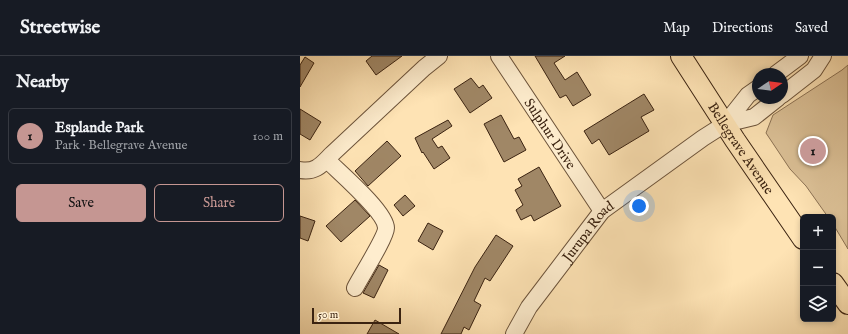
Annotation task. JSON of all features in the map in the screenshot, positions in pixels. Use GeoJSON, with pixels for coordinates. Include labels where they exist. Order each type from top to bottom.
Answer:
{"type":"FeatureCollection","features":[{"type":"Feature","properties":{"kind":"main road","name":"Bellegrave Avenue"},"geometry":{"type":"LineString","coordinates":[[681,56],[800,235]]}},
{"type":"Feature","properties":{"kind":"main road"},"geometry":{"type":"LineString","coordinates":[[835,286],[848,304]]}},
{"type":"Feature","properties":{"kind":"street"},"geometry":{"type":"LineString","coordinates":[[300,170],[308,172],[321,166],[424,68],[439,56]]}},
{"type":"Feature","properties":{"kind":"street","name":"Sulphur Drive"},"geometry":{"type":"LineString","coordinates":[[498,56],[602,211]]}},
{"type":"Feature","properties":{"kind":"street"},"geometry":{"type":"LineString","coordinates":[[784,68],[800,56]]}},
{"type":"Feature","properties":{"kind":"street"},"geometry":{"type":"LineString","coordinates":[[788,90],[814,70],[823,56]]}},
{"type":"Feature","properties":{"kind":"street"},"geometry":{"type":"LineString","coordinates":[[725,124],[748,95],[752,92]]}},
{"type":"Feature","properties":{"kind":"street"},"geometry":{"type":"LineString","coordinates":[[725,124],[754,117],[770,104]]}},
{"type":"Feature","properties":{"kind":"street","name":"Jurupa Road"},"geometry":{"type":"LineString","coordinates":[[514,334],[529,307],[602,211],[703,138],[725,124]]}},
{"type":"Feature","properties":{"kind":"street"},"geometry":{"type":"LineString","coordinates":[[327,160],[376,209],[384,220],[386,229],[382,240],[354,288]]}},
{"type":"Feature","properties":{"kind":"shaded area"},"geometry":{"type":"Polygon","coordinates":[[[848,65],[848,249],[836,229],[836,214],[826,214],[806,186],[790,169],[766,133],[773,115],[848,65]]]}},
{"type":"Feature","properties":{"kind":"building"},"geometry":{"type":"Polygon","coordinates":[[[372,56],[402,56],[376,75],[366,61],[372,56]]]}},
{"type":"Feature","properties":{"kind":"building"},"geometry":{"type":"Polygon","coordinates":[[[535,56],[565,56],[554,63],[565,80],[577,72],[591,95],[573,106],[566,95],[560,98],[535,56]]]}},
{"type":"Feature","properties":{"kind":"building"},"geometry":{"type":"Polygon","coordinates":[[[305,57],[314,63],[300,87],[300,65],[305,57]]]}},
{"type":"Feature","properties":{"kind":"building"},"geometry":{"type":"Polygon","coordinates":[[[471,78],[479,88],[483,85],[492,98],[470,113],[454,89],[471,78]]]}},
{"type":"Feature","properties":{"kind":"building"},"geometry":{"type":"Polygon","coordinates":[[[644,94],[654,110],[641,117],[649,131],[609,155],[599,139],[592,144],[584,131],[644,94]]]}},
{"type":"Feature","properties":{"kind":"building"},"geometry":{"type":"Polygon","coordinates":[[[300,109],[321,122],[310,140],[300,134],[300,109]]]}},
{"type":"Feature","properties":{"kind":"building"},"geometry":{"type":"Polygon","coordinates":[[[501,115],[514,139],[519,137],[526,150],[504,162],[484,124],[501,115]]]}},
{"type":"Feature","properties":{"kind":"building"},"geometry":{"type":"Polygon","coordinates":[[[448,120],[452,126],[432,139],[438,148],[442,146],[450,158],[434,169],[423,152],[422,153],[415,138],[448,120]]]}},
{"type":"Feature","properties":{"kind":"building"},"geometry":{"type":"Polygon","coordinates":[[[387,141],[401,156],[368,186],[355,171],[387,141]]]}},
{"type":"Feature","properties":{"kind":"building"},"geometry":{"type":"Polygon","coordinates":[[[539,167],[561,206],[534,221],[531,215],[521,220],[516,210],[523,205],[515,190],[522,186],[518,179],[539,167]]]}},
{"type":"Feature","properties":{"kind":"building"},"geometry":{"type":"Polygon","coordinates":[[[405,195],[415,206],[403,216],[394,205],[405,195]]]}},
{"type":"Feature","properties":{"kind":"building"},"geometry":{"type":"Polygon","coordinates":[[[355,200],[370,216],[341,242],[326,226],[355,200]]]}},
{"type":"Feature","properties":{"kind":"building"},"geometry":{"type":"Polygon","coordinates":[[[300,216],[315,221],[308,241],[300,238],[300,216]]]}},
{"type":"Feature","properties":{"kind":"building"},"geometry":{"type":"Polygon","coordinates":[[[428,223],[443,231],[433,250],[418,241],[428,223]]]}},
{"type":"Feature","properties":{"kind":"building"},"geometry":{"type":"Polygon","coordinates":[[[496,235],[513,246],[490,281],[485,278],[474,301],[481,305],[469,330],[464,327],[461,334],[441,334],[475,267],[496,235]]]}},
{"type":"Feature","properties":{"kind":"building"},"geometry":{"type":"Polygon","coordinates":[[[379,265],[388,270],[374,298],[363,293],[379,265]]]}},
{"type":"Feature","properties":{"kind":"building"},"geometry":{"type":"Polygon","coordinates":[[[375,320],[399,334],[367,334],[375,320]]]}},
{"type":"Feature","properties":{"kind":"place","name":"Esplande Park"},"geometry":{"type":"Point","coordinates":[813,151]}}]}
